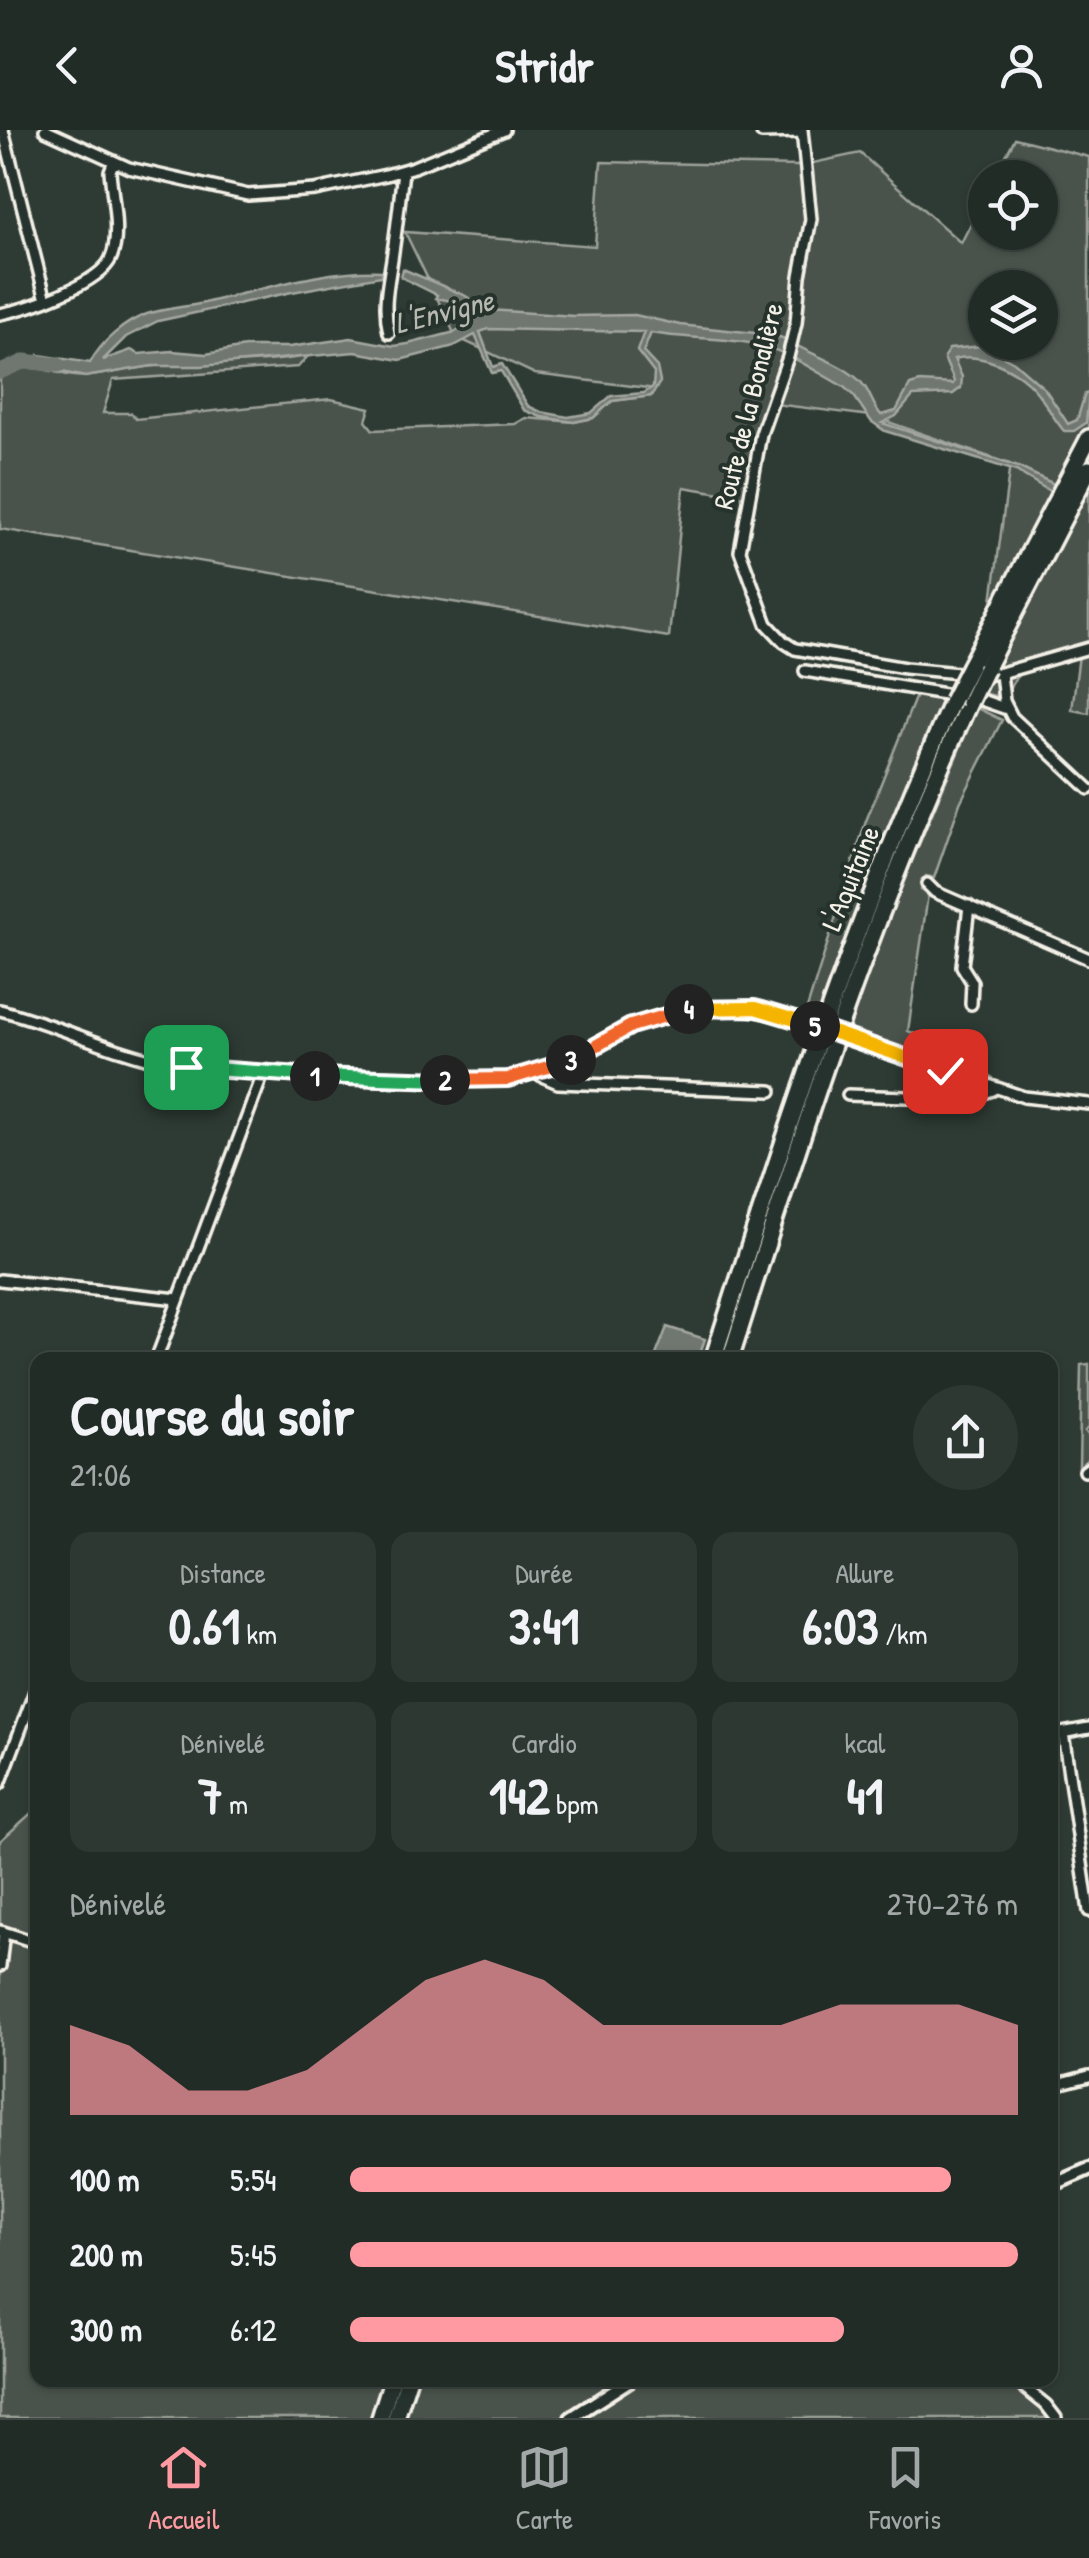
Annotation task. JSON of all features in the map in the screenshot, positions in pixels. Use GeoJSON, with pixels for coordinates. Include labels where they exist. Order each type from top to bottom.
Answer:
{"type":"FeatureCollection","features":[{"type":"Feature","properties":{"kind":"highway","name":"L'Aquitaine"},"geometry":{"type":"LineString","coordinates":[[985,669],[1089,438]]}},
{"type":"Feature","properties":{"kind":"highway","name":"L'Aquitaine"},"geometry":{"type":"LineString","coordinates":[[716,1352],[853,937],[960,702],[985,669],[1089,469]]}},
{"type":"Feature","properties":{"kind":"highway","name":"L'Aquitaine"},"geometry":{"type":"LineString","coordinates":[[733,1352],[844,1006],[960,702]]}},
{"type":"Feature","properties":{"kind":"highway"},"geometry":{"type":"LineString","coordinates":[[380,2418],[390,2387]]}},
{"type":"Feature","properties":{"kind":"highway"},"geometry":{"type":"LineString","coordinates":[[396,2418],[406,2387]]}},
{"type":"Feature","properties":{"kind":"street"},"geometry":{"type":"LineString","coordinates":[[3,130],[46,300]]}},
{"type":"Feature","properties":{"kind":"street"},"geometry":{"type":"LineString","coordinates":[[45,130],[113,163],[248,195],[316,190],[403,171],[504,130]]}},
{"type":"Feature","properties":{"kind":"street"},"geometry":{"type":"LineString","coordinates":[[762,130],[802,131]]}},
{"type":"Feature","properties":{"kind":"street","name":"Route de la Bonalière"},"geometry":{"type":"LineString","coordinates":[[802,131],[811,219],[792,342],[761,434],[740,551],[774,634],[805,651],[905,668],[980,675],[985,669],[1089,648]]}},
{"type":"Feature","properties":{"kind":"street"},"geometry":{"type":"LineString","coordinates":[[0,314],[30,308],[100,273],[110,262],[114,242],[110,171],[113,163]]}},
{"type":"Feature","properties":{"kind":"street"},"geometry":{"type":"LineString","coordinates":[[389,333],[385,289],[403,171]]}},
{"type":"Feature","properties":{"kind":"street"},"geometry":{"type":"LineString","coordinates":[[985,669],[1025,732],[1089,789]]}},
{"type":"Feature","properties":{"kind":"street"},"geometry":{"type":"LineString","coordinates":[[805,672],[982,700],[1007,708]]}},
{"type":"Feature","properties":{"kind":"street"},"geometry":{"type":"LineString","coordinates":[[927,884],[935,892],[1089,959]]}},
{"type":"Feature","properties":{"kind":"street"},"geometry":{"type":"LineString","coordinates":[[969,906],[962,966],[974,986],[970,1004]]}},
{"type":"Feature","properties":{"kind":"street"},"geometry":{"type":"LineString","coordinates":[[0,1010],[150,1060],[186,1067],[262,1074],[468,1080],[508,1079],[535,1073],[582,1054],[631,1026],[690,1008],[755,1008],[996,1090],[1050,1102],[1089,1104]]}},
{"type":"Feature","properties":{"kind":"street"},"geometry":{"type":"LineString","coordinates":[[535,1073],[558,1083],[771,1091]]}},
{"type":"Feature","properties":{"kind":"street"},"geometry":{"type":"LineString","coordinates":[[159,1352],[262,1074]]}},
{"type":"Feature","properties":{"kind":"street"},"geometry":{"type":"LineString","coordinates":[[848,1095],[966,1099],[996,1090]]}},
{"type":"Feature","properties":{"kind":"street"},"geometry":{"type":"LineString","coordinates":[[0,1280],[178,1298]]}},
{"type":"Feature","properties":{"kind":"street"},"geometry":{"type":"LineString","coordinates":[[0,1784],[30,1704]]}},
{"type":"Feature","properties":{"kind":"street"},"geometry":{"type":"LineString","coordinates":[[1058,1734],[1089,1728]]}},
{"type":"Feature","properties":{"kind":"street"},"geometry":{"type":"LineString","coordinates":[[1063,1733],[1089,1911]]}},
{"type":"Feature","properties":{"kind":"street"},"geometry":{"type":"LineString","coordinates":[[0,1966],[2,1931],[30,1940]]}},
{"type":"Feature","properties":{"kind":"street"},"geometry":{"type":"LineString","coordinates":[[1058,2084],[1089,2076]]}},
{"type":"Feature","properties":{"kind":"street"},"geometry":{"type":"LineString","coordinates":[[1058,2182],[1089,2168]]}},
{"type":"Feature","properties":{"kind":"street"},"geometry":{"type":"LineString","coordinates":[[570,2418],[619,2387]]}},
{"type":"Feature","properties":{"kind":"street"},"geometry":{"type":"LineString","coordinates":[[1023,2387],[1056,2418]]}},
{"type":"Feature","properties":{"kind":"shaded area"},"geometry":{"type":"Polygon","coordinates":[[[1015,138],[1089,157],[1089,713],[1072,710],[1079,655],[1024,671],[1011,686],[1007,698],[980,693],[1010,464],[871,416],[767,403],[744,497],[684,487],[669,637],[0,529],[0,377],[25,368],[90,376],[157,366],[308,356],[298,367],[113,380],[103,413],[131,413],[136,419],[331,399],[370,408],[366,421],[373,430],[515,424],[526,418],[574,422],[593,418],[612,401],[651,396],[656,389],[535,374],[456,337],[405,232],[595,246],[601,162],[799,166],[860,153],[961,243],[968,229],[968,250],[1058,250],[1058,160],[1004,160],[1015,138]]]}},
{"type":"Feature","properties":{"kind":"shaded area"},"geometry":{"type":"Polygon","coordinates":[[[403,269],[490,310],[574,316],[635,315],[680,325],[774,335],[788,340],[787,355],[738,341],[651,333],[643,352],[657,367],[660,382],[651,396],[612,401],[593,418],[574,422],[524,410],[501,371],[492,373],[475,335],[454,346],[400,360],[355,352],[201,366],[152,366],[85,377],[30,365],[14,368],[0,377],[0,372],[21,361],[39,361],[39,355],[90,363],[114,334],[147,314],[338,273],[382,271],[381,276],[158,321],[126,337],[103,360],[131,350],[139,354],[206,354],[351,338],[394,346],[455,332],[480,316],[463,303],[436,298],[437,295],[401,277],[403,269]],[[480,332],[493,367],[502,364],[528,406],[568,417],[591,413],[611,396],[644,393],[653,387],[654,373],[637,351],[644,332],[480,332]]]}},
{"type":"Feature","properties":{"kind":"shaded area"},"geometry":{"type":"Polygon","coordinates":[[[794,344],[842,368],[865,387],[881,415],[896,411],[910,385],[953,384],[944,358],[949,349],[968,347],[968,357],[954,359],[962,377],[961,388],[953,394],[913,396],[896,416],[882,423],[1018,467],[1054,484],[1051,492],[1016,471],[885,431],[871,421],[844,387],[792,357],[794,344]]]}},
{"type":"Feature","properties":{"kind":"shaded area"},"geometry":{"type":"Polygon","coordinates":[[[987,360],[1014,362],[1045,389],[1068,424],[1077,420],[1085,394],[1089,393],[1086,423],[1074,431],[1064,431],[1035,390],[1019,375],[987,360]]]}},
{"type":"Feature","properties":{"kind":"shaded area"},"geometry":{"type":"Polygon","coordinates":[[[917,693],[944,699],[886,831],[815,1019],[805,1015],[866,821],[917,693]]]}},
{"type":"Feature","properties":{"kind":"shaded area"},"geometry":{"type":"Polygon","coordinates":[[[977,708],[1002,720],[960,803],[934,878],[926,876],[921,890],[928,895],[908,1031],[983,1064],[982,1071],[993,1078],[991,1083],[845,1030],[886,922],[977,708]]]}},
{"type":"Feature","properties":{"kind":"shaded area"},"geometry":{"type":"Polygon","coordinates":[[[667,1327],[705,1339],[701,1352],[657,1352],[667,1327]]]}},
{"type":"Feature","properties":{"kind":"shaded area"},"geometry":{"type":"Polygon","coordinates":[[[1089,1364],[1089,1428],[1085,1431],[1089,1436],[1089,1458],[1079,1467],[1081,1365],[1089,1364]]]}},
{"type":"Feature","properties":{"kind":"shaded area"},"geometry":{"type":"Polygon","coordinates":[[[30,1814],[30,2387],[1015,2387],[1048,2418],[0,2418],[0,1841],[30,1814]]]}},
{"type":"Feature","properties":{"kind":"waterway","name":"L'Envigne"},"geometry":{"type":"LineString","coordinates":[[0,372],[25,361],[58,365]]}},
{"type":"Feature","properties":{"kind":"route"},"geometry":{"type":"LineString","coordinates":[[186,1067],[262,1074],[508,1079],[565,1062],[631,1026],[670,1012],[734,1007],[775,1013],[945,1071]]}}]}
